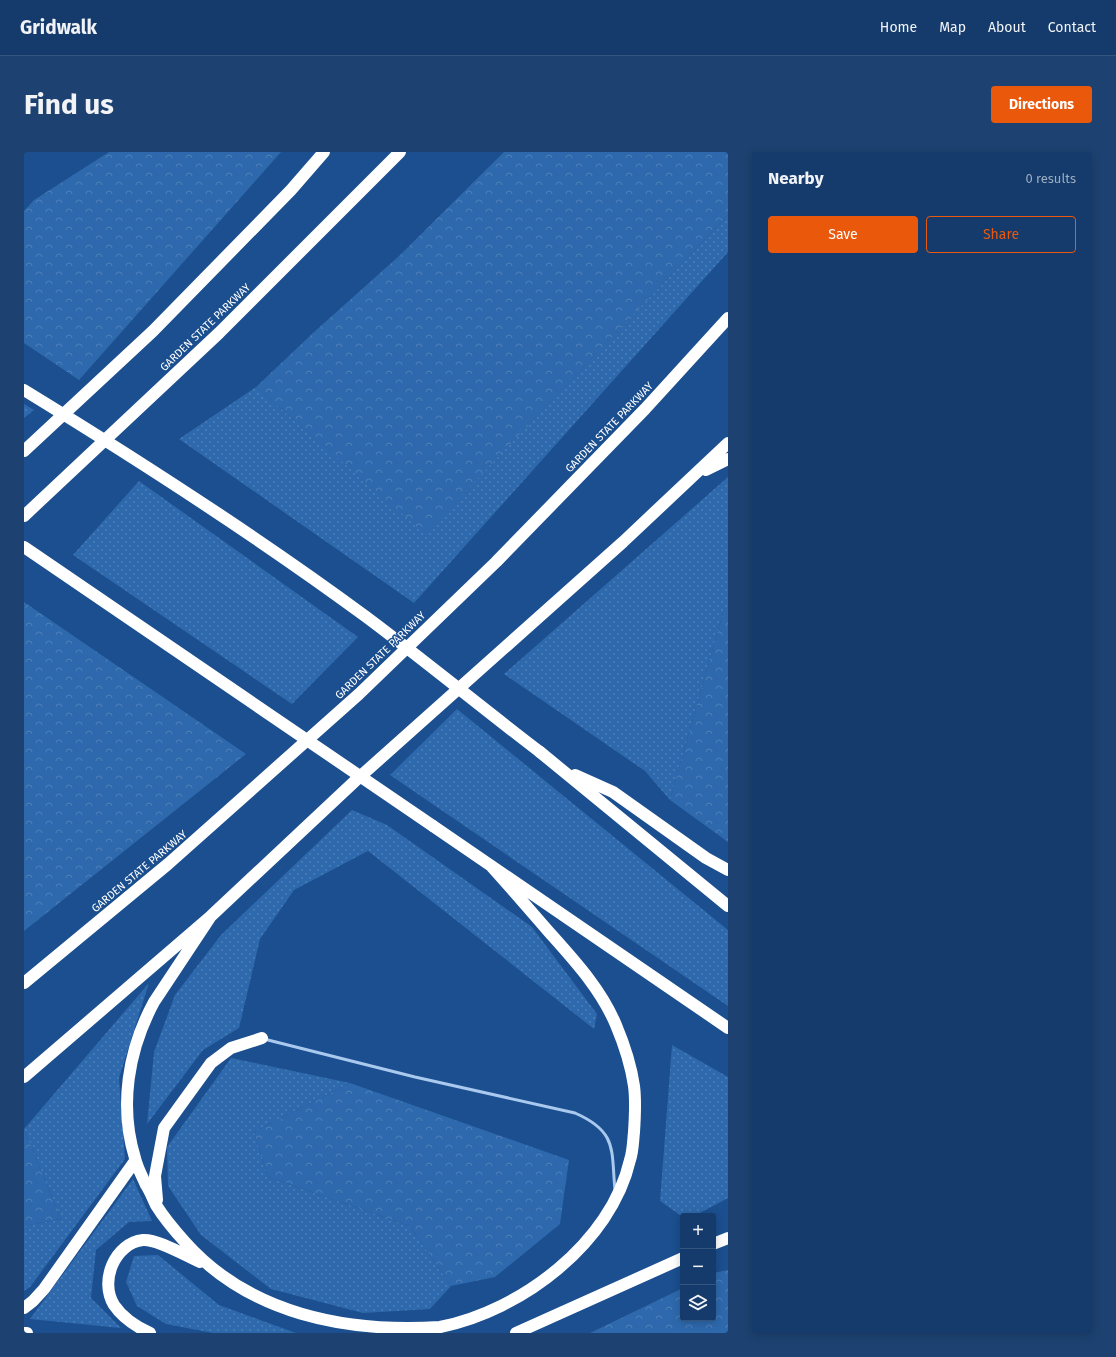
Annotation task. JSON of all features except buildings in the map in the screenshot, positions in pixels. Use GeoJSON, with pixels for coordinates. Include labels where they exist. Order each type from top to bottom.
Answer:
{"type":"FeatureCollection","features":[{"type":"Feature","properties":{"kind":"highway"},"geometry":{"type":"LineString","coordinates":[[24,451],[153,331],[291,190],[324,152]]}},
{"type":"Feature","properties":{"kind":"highway","name":"GARDEN STATE PARKWAY"},"geometry":{"type":"LineString","coordinates":[[24,516],[219,333],[400,152]]}},
{"type":"Feature","properties":{"kind":"highway","name":"GARDEN STATE PARKWAY"},"geometry":{"type":"LineString","coordinates":[[24,983],[168,864],[359,694],[496,562],[645,409],[728,318]]}},
{"type":"Feature","properties":{"kind":"highway"},"geometry":{"type":"LineString","coordinates":[[24,390],[176,484],[272,549],[365,616],[540,752],[728,906]]}},
{"type":"Feature","properties":{"kind":"highway"},"geometry":{"type":"LineString","coordinates":[[24,1077],[211,916],[354,782],[623,542],[728,443]]}},
{"type":"Feature","properties":{"kind":"highway"},"geometry":{"type":"LineString","coordinates":[[695,475],[728,459]]}},
{"type":"Feature","properties":{"kind":"highway"},"geometry":{"type":"LineString","coordinates":[[24,547],[728,1028]]}},
{"type":"Feature","properties":{"kind":"highway"},"geometry":{"type":"LineString","coordinates":[[559,768],[613,792],[706,858],[728,870]]}},
{"type":"Feature","properties":{"kind":"highway"},"geometry":{"type":"LineString","coordinates":[[211,916],[154,1002],[138,1037],[131,1064],[127,1094],[129,1127],[135,1162],[157,1207],[177,1233],[208,1266],[242,1291],[269,1306],[305,1320],[339,1329],[373,1332],[408,1332],[442,1327],[474,1318],[508,1303],[538,1285],[569,1260],[591,1237],[616,1198],[625,1180],[631,1159],[635,1088],[630,1067],[615,1024],[601,997],[584,972],[492,867]]}},
{"type":"Feature","properties":{"kind":"highway"},"geometry":{"type":"LineString","coordinates":[[157,1207],[155,1176],[164,1128],[211,1062],[231,1048],[262,1038]]}},
{"type":"Feature","properties":{"kind":"highway"},"geometry":{"type":"LineString","coordinates":[[24,1308],[44,1289],[135,1162]]}},
{"type":"Feature","properties":{"kind":"highway"},"geometry":{"type":"LineString","coordinates":[[716,1243],[728,1238]]}},
{"type":"Feature","properties":{"kind":"highway"},"geometry":{"type":"LineString","coordinates":[[150,1333],[143,1330],[127,1318],[114,1304],[108,1291],[111,1266],[124,1248],[133,1242],[144,1240],[154,1241],[208,1266]]}},
{"type":"Feature","properties":{"kind":"highway"},"geometry":{"type":"LineString","coordinates":[[516,1333],[680,1259]]}},
{"type":"Feature","properties":{"kind":"lane"},"geometry":{"type":"LineString","coordinates":[[262,1038],[420,1078],[575,1113],[588,1119],[599,1128],[610,1144],[614,1161],[613,1170],[616,1198]]}},
{"type":"Feature","properties":{"kind":"green space"},"geometry":{"type":"Polygon","coordinates":[[[109,152],[281,152],[79,380],[24,343],[24,211],[34,200],[109,152]]]}},
{"type":"Feature","properties":{"kind":"green space"},"geometry":{"type":"Polygon","coordinates":[[[504,152],[728,152],[728,215],[425,534],[256,387],[314,332],[399,256],[504,152]]]}},
{"type":"Feature","properties":{"kind":"green space"},"geometry":{"type":"Polygon","coordinates":[[[728,215],[728,252],[414,603],[179,439],[256,387],[425,533],[728,215]]]}},
{"type":"Feature","properties":{"kind":"green space"},"geometry":{"type":"Polygon","coordinates":[[[24,404],[34,410],[24,418],[24,404]]]}},
{"type":"Feature","properties":{"kind":"green space"},"geometry":{"type":"Polygon","coordinates":[[[728,477],[728,606],[724,609],[670,800],[645,771],[504,674],[728,477]]]}},
{"type":"Feature","properties":{"kind":"green space"},"geometry":{"type":"Polygon","coordinates":[[[139,481],[358,637],[292,704],[73,555],[139,481]]]}},
{"type":"Feature","properties":{"kind":"green space"},"geometry":{"type":"Polygon","coordinates":[[[24,602],[246,754],[24,931],[24,602]]]}},
{"type":"Feature","properties":{"kind":"green space"},"geometry":{"type":"Polygon","coordinates":[[[728,606],[728,842],[670,800],[724,609],[728,606]]]}},
{"type":"Feature","properties":{"kind":"green space"},"geometry":{"type":"Polygon","coordinates":[[[457,709],[728,930],[728,1006],[390,775],[457,709]]]}},
{"type":"Feature","properties":{"kind":"green space"},"geometry":{"type":"Polygon","coordinates":[[[352,810],[387,825],[532,927],[597,1014],[594,1029],[368,851],[294,890],[260,939],[239,1028],[203,1050],[147,1124],[154,1052],[175,995],[221,935],[352,810]]]}},
{"type":"Feature","properties":{"kind":"green space"},"geometry":{"type":"Polygon","coordinates":[[[149,983],[119,1078],[125,1159],[30,1287],[24,1291],[24,1226],[61,1219],[24,1129],[149,983]]]}},
{"type":"Feature","properties":{"kind":"green space"},"geometry":{"type":"Polygon","coordinates":[[[672,1045],[728,1077],[728,1198],[700,1213],[680,1213],[680,1215],[660,1201],[672,1045]]]}},
{"type":"Feature","properties":{"kind":"green space"},"geometry":{"type":"Polygon","coordinates":[[[231,1058],[350,1083],[254,1132],[268,1177],[410,1226],[451,1286],[430,1309],[363,1313],[271,1289],[201,1235],[168,1186],[167,1147],[231,1058]]]}},
{"type":"Feature","properties":{"kind":"green space"},"geometry":{"type":"Polygon","coordinates":[[[350,1083],[569,1160],[560,1224],[495,1277],[451,1286],[410,1226],[268,1177],[254,1132],[350,1083]]]}},
{"type":"Feature","properties":{"kind":"green space"},"geometry":{"type":"Polygon","coordinates":[[[24,1129],[61,1219],[24,1226],[24,1129]]]}},
{"type":"Feature","properties":{"kind":"green space"},"geometry":{"type":"Polygon","coordinates":[[[133,1179],[152,1221],[129,1222],[96,1250],[91,1298],[121,1328],[30,1319],[133,1179]]]}},
{"type":"Feature","properties":{"kind":"green space"},"geometry":{"type":"Polygon","coordinates":[[[158,1255],[219,1305],[296,1333],[213,1333],[166,1324],[137,1306],[126,1282],[134,1256],[158,1255]]]}},
{"type":"Feature","properties":{"kind":"green space"},"geometry":{"type":"Polygon","coordinates":[[[728,1270],[728,1333],[590,1333],[680,1289],[680,1321],[716,1321],[716,1272],[728,1270]]]}}]}
